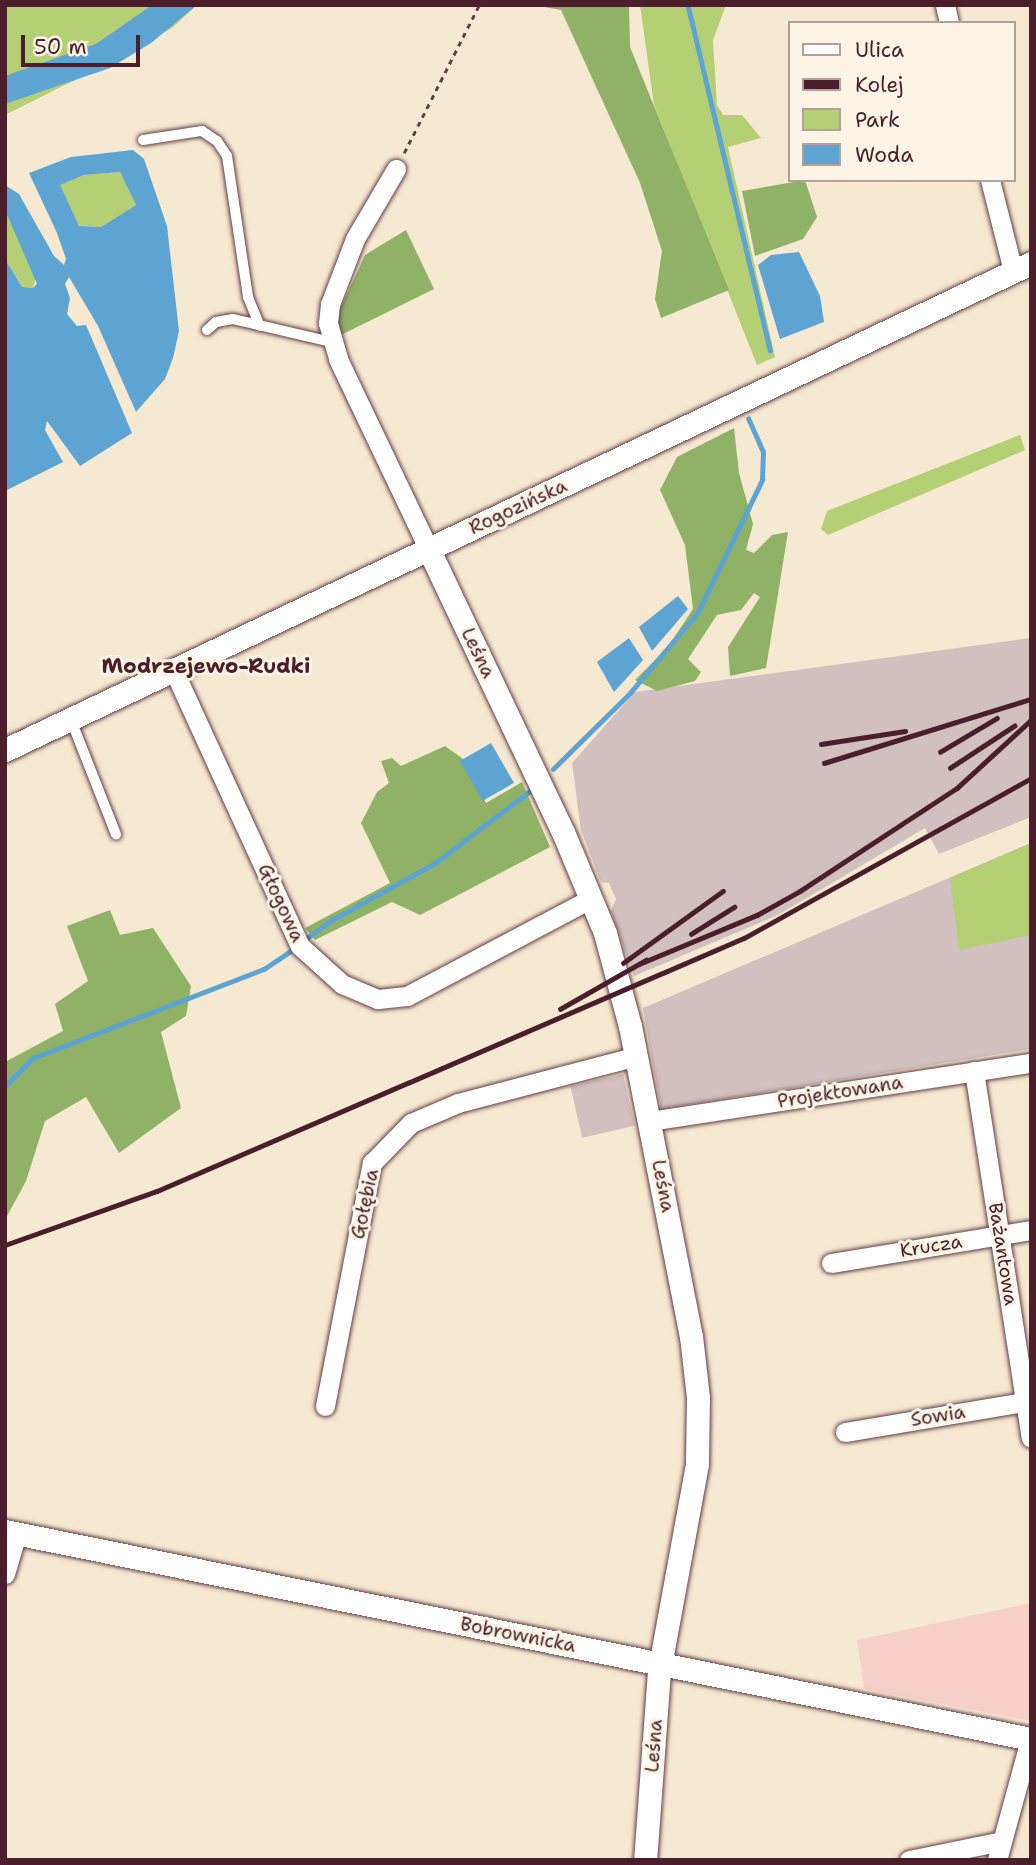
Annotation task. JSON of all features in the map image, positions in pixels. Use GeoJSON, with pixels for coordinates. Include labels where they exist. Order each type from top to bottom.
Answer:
{"type":"FeatureCollection","features":[{"type":"Feature","properties":{"kind":"street"},"geometry":{"type":"LineString","coordinates":[[396,169],[355,239],[335,291],[328,323],[331,342],[429,550]]}},
{"type":"Feature","properties":{"kind":"street"},"geometry":{"type":"LineString","coordinates":[[991,182],[1022,267]]}},
{"type":"Feature","properties":{"kind":"street","name":"Rogozińska"},"geometry":{"type":"LineString","coordinates":[[5,750],[1022,267]]}},
{"type":"Feature","properties":{"kind":"street","name":"Leśna"},"geometry":{"type":"LineString","coordinates":[[429,550],[592,898],[637,1056],[691,1336],[698,1407],[694,1492],[660,1664],[645,1860]]}},
{"type":"Feature","properties":{"kind":"street","name":"Głogowa"},"geometry":{"type":"LineString","coordinates":[[174,671],[300,946],[342,985],[378,999],[407,996],[592,898]]}},
{"type":"Feature","properties":{"kind":"street","name":"Gołębia"},"geometry":{"type":"LineString","coordinates":[[325,1406],[372,1163],[411,1123],[458,1103],[637,1056]]}},
{"type":"Feature","properties":{"kind":"street","name":"Projektowana"},"geometry":{"type":"LineString","coordinates":[[650,1121],[1031,1062]]}},
{"type":"Feature","properties":{"kind":"street","name":"Bażantowa"},"geometry":{"type":"LineString","coordinates":[[974,1071],[1028,1401],[1031,1438]]}},
{"type":"Feature","properties":{"kind":"street","name":"Krucza"},"geometry":{"type":"LineString","coordinates":[[831,1263],[1031,1230]]}},
{"type":"Feature","properties":{"kind":"street","name":"Sowia"},"geometry":{"type":"LineString","coordinates":[[845,1432],[1028,1401]]}},
{"type":"Feature","properties":{"kind":"street"},"geometry":{"type":"LineString","coordinates":[[5,1574],[11,1532]]}},
{"type":"Feature","properties":{"kind":"street","name":"Bobrownicka"},"geometry":{"type":"LineString","coordinates":[[11,1532],[1030,1739]]}},
{"type":"Feature","properties":{"kind":"street"},"geometry":{"type":"LineString","coordinates":[[909,1860],[1000,1850],[1030,1739]]}},
{"type":"Feature","properties":{"kind":"lane"},"geometry":{"type":"LineString","coordinates":[[143,140],[202,131],[217,141],[227,156],[248,297],[260,326]]}},
{"type":"Feature","properties":{"kind":"lane"},"geometry":{"type":"LineString","coordinates":[[207,330],[216,322],[233,319],[331,342]]}},
{"type":"Feature","properties":{"kind":"lane"},"geometry":{"type":"LineString","coordinates":[[71,720],[116,834]]}},
{"type":"Feature","properties":{"kind":"path"},"geometry":{"type":"LineString","coordinates":[[396,169],[479,5]]}},
{"type":"Feature","properties":{"kind":"shaded area"},"geometry":{"type":"Polygon","coordinates":[[[1031,638],[1031,817],[939,854],[925,828],[778,915],[634,976],[611,911],[616,899],[609,883],[601,882],[581,830],[572,763],[635,692],[1031,638]]]}},
{"type":"Feature","properties":{"kind":"shaded area"},"geometry":{"type":"Polygon","coordinates":[[[1031,843],[1031,1049],[661,1109],[643,1008],[1031,843]]]}},
{"type":"Feature","properties":{"kind":"shaded area"},"geometry":{"type":"Polygon","coordinates":[[[623,1074],[635,1126],[582,1138],[570,1086],[623,1074]]]}},
{"type":"Feature","properties":{"kind":"shaded area"},"geometry":{"type":"Polygon","coordinates":[[[1031,1603],[1031,1721],[864,1689],[857,1640],[1031,1603]]]}},
{"type":"Feature","properties":{"kind":"green space"},"geometry":{"type":"Polygon","coordinates":[[[5,5],[197,5],[172,28],[123,56],[5,115],[5,5]]]}},
{"type":"Feature","properties":{"kind":"green space"},"geometry":{"type":"Polygon","coordinates":[[[533,5],[629,5],[630,47],[729,290],[661,318],[655,299],[662,251],[640,183],[561,10],[533,5]]]}},
{"type":"Feature","properties":{"kind":"green space"},"geometry":{"type":"Polygon","coordinates":[[[640,5],[726,5],[713,40],[717,105],[723,115],[742,115],[761,138],[728,147],[775,357],[757,365],[654,105],[640,5]]]}},
{"type":"Feature","properties":{"kind":"green space"},"geometry":{"type":"Polygon","coordinates":[[[120,172],[136,205],[101,227],[79,226],[59,185],[84,175],[120,172]]]}},
{"type":"Feature","properties":{"kind":"green space"},"geometry":{"type":"Polygon","coordinates":[[[806,182],[817,217],[803,239],[755,256],[742,191],[806,182]]]}},
{"type":"Feature","properties":{"kind":"green space"},"geometry":{"type":"Polygon","coordinates":[[[5,210],[36,276],[33,288],[22,287],[5,259],[5,210]]]}},
{"type":"Feature","properties":{"kind":"green space"},"geometry":{"type":"Polygon","coordinates":[[[406,230],[434,289],[341,335],[336,318],[365,255],[406,230]]]}},
{"type":"Feature","properties":{"kind":"green space"},"geometry":{"type":"Polygon","coordinates":[[[734,428],[739,473],[753,524],[746,550],[754,553],[772,535],[788,532],[766,668],[730,676],[728,647],[760,597],[754,593],[741,610],[717,615],[688,659],[701,672],[695,681],[657,691],[635,680],[667,648],[693,609],[685,545],[660,490],[677,457],[734,428]]]}},
{"type":"Feature","properties":{"kind":"green space"},"geometry":{"type":"Polygon","coordinates":[[[1020,435],[1025,450],[828,535],[821,529],[827,511],[1020,435]]]}},
{"type":"Feature","properties":{"kind":"green space"},"geometry":{"type":"Polygon","coordinates":[[[445,746],[462,758],[486,803],[522,782],[550,847],[420,915],[392,902],[315,940],[305,928],[390,883],[361,823],[377,792],[389,783],[381,761],[392,758],[401,766],[445,746]]]}},
{"type":"Feature","properties":{"kind":"green space"},"geometry":{"type":"Polygon","coordinates":[[[1031,843],[1031,935],[959,950],[950,878],[1031,843]]]}},
{"type":"Feature","properties":{"kind":"green space"},"geometry":{"type":"Polygon","coordinates":[[[110,910],[120,935],[153,928],[191,986],[186,1016],[161,1032],[181,1108],[119,1153],[86,1097],[45,1121],[26,1181],[5,1220],[5,1062],[63,1031],[55,1004],[88,981],[67,926],[110,910]]]}},
{"type":"Feature","properties":{"kind":"water"},"geometry":{"type":"Polygon","coordinates":[[[152,5],[197,5],[151,43],[110,68],[5,104],[5,76],[96,44],[152,5]]]}},
{"type":"Feature","properties":{"kind":"water"},"geometry":{"type":"Polygon","coordinates":[[[133,150],[144,159],[167,226],[179,331],[165,379],[136,412],[98,326],[69,277],[65,284],[70,298],[67,314],[77,326],[86,325],[132,433],[80,466],[47,421],[45,430],[63,462],[5,491],[5,259],[22,287],[33,288],[37,284],[5,210],[5,185],[19,194],[54,256],[64,265],[66,259],[57,233],[29,173],[71,157],[133,150]],[[120,172],[84,175],[60,185],[79,226],[101,227],[136,205],[120,172]]]}},
{"type":"Feature","properties":{"kind":"water"},"geometry":{"type":"Polygon","coordinates":[[[799,252],[820,296],[824,322],[780,339],[758,265],[771,255],[799,252]]]}},
{"type":"Feature","properties":{"kind":"water"},"geometry":{"type":"Polygon","coordinates":[[[678,596],[688,609],[652,651],[639,627],[678,596]]]}},
{"type":"Feature","properties":{"kind":"water"},"geometry":{"type":"Polygon","coordinates":[[[629,638],[643,660],[614,692],[597,662],[629,638]]]}},
{"type":"Feature","properties":{"kind":"water"},"geometry":{"type":"Polygon","coordinates":[[[491,743],[514,783],[483,801],[460,761],[491,743]]]}},
{"type":"Feature","properties":{"kind":"waterway"},"geometry":{"type":"LineString","coordinates":[[688,5],[770,350]]}},
{"type":"Feature","properties":{"kind":"waterway"},"geometry":{"type":"LineString","coordinates":[[553,769],[630,693],[698,612],[762,480],[763,452],[748,419]]}},
{"type":"Feature","properties":{"kind":"waterway"},"geometry":{"type":"LineString","coordinates":[[307,938],[330,921],[435,863],[530,791]]}},
{"type":"Feature","properties":{"kind":"waterway"},"geometry":{"type":"LineString","coordinates":[[5,1086],[33,1058],[264,969],[292,950]]}},
{"type":"Feature","properties":{"kind":"railway"},"geometry":{"type":"LineString","coordinates":[[824,763],[1031,699]]}},
{"type":"Feature","properties":{"kind":"railway"},"geometry":{"type":"LineString","coordinates":[[940,752],[997,718]]}},
{"type":"Feature","properties":{"kind":"railway"},"geometry":{"type":"LineString","coordinates":[[639,964],[757,915],[800,891],[957,788],[1031,720]]}},
{"type":"Feature","properties":{"kind":"railway"},"geometry":{"type":"LineString","coordinates":[[950,768],[1014,726]]}},
{"type":"Feature","properties":{"kind":"railway"},"geometry":{"type":"LineString","coordinates":[[821,744],[905,731]]}},
{"type":"Feature","properties":{"kind":"railway"},"geometry":{"type":"LineString","coordinates":[[5,1245],[157,1191],[744,938],[1031,778]]}},
{"type":"Feature","properties":{"kind":"railway"},"geometry":{"type":"LineString","coordinates":[[623,963],[723,891]]}},
{"type":"Feature","properties":{"kind":"railway"},"geometry":{"type":"LineString","coordinates":[[691,934],[734,907]]}},
{"type":"Feature","properties":{"kind":"railway"},"geometry":{"type":"LineString","coordinates":[[560,1009],[646,960]]}},
{"type":"Feature","properties":{"kind":"district","name":"Modrzejewo-Rudki"},"geometry":{"type":"Point","coordinates":[206,666]}}]}
